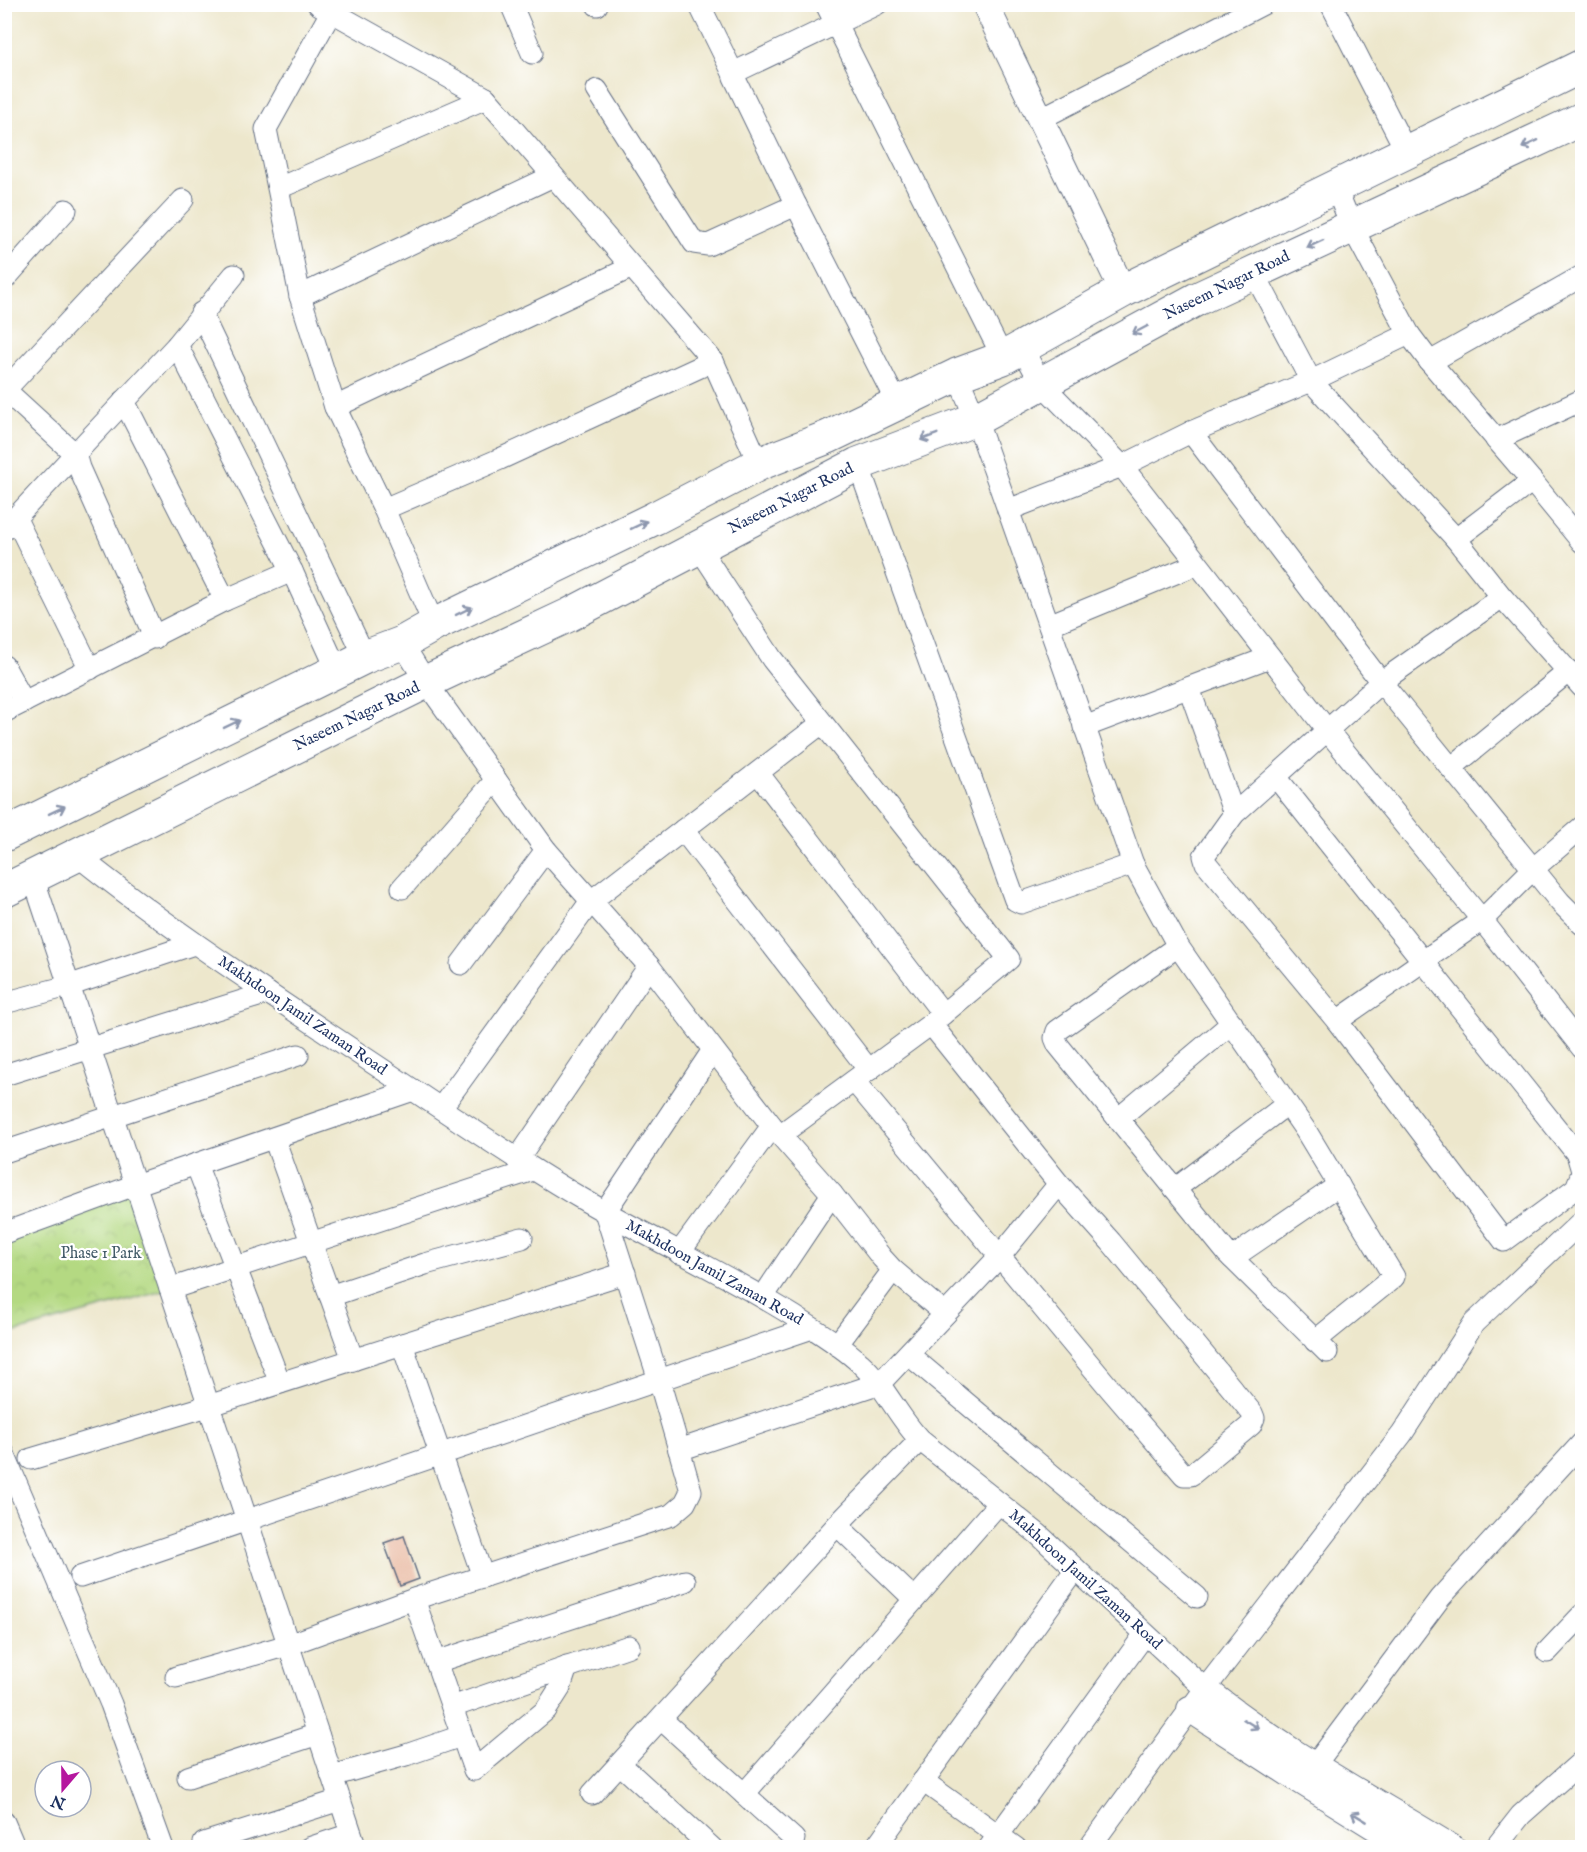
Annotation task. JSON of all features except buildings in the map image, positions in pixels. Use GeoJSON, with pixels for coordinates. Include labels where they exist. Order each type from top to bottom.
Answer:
{"type":"FeatureCollection","features":[{"type":"Feature","properties":{"kind":"main road"},"geometry":{"type":"LineString","coordinates":[[4,836],[352,665],[402,643],[759,464],[828,437],[957,375],[1012,353],[1123,291],[1582,66]]}},
{"type":"Feature","properties":{"kind":"main road"},"geometry":{"type":"LineString","coordinates":[[1551,81],[1576,122]]}},
{"type":"Feature","properties":{"kind":"main road","name":"Naseem Nagar Road"},"geometry":{"type":"LineString","coordinates":[[4,891],[426,682],[569,615],[858,464],[976,419],[1197,299],[1576,122]]}},
{"type":"Feature","properties":{"kind":"street"},"geometry":{"type":"LineString","coordinates":[[511,4],[532,53]]}},
{"type":"Feature","properties":{"kind":"street"},"geometry":{"type":"LineString","coordinates":[[699,4],[796,206],[897,403]]}},
{"type":"Feature","properties":{"kind":"street"},"geometry":{"type":"LineString","coordinates":[[826,4],[1012,353],[1122,466],[1327,730],[1482,920],[1582,1048]]}},
{"type":"Feature","properties":{"kind":"street"},"geometry":{"type":"LineString","coordinates":[[734,73],[877,4]]}},
{"type":"Feature","properties":{"kind":"street"},"geometry":{"type":"LineString","coordinates":[[985,4],[1123,291]]}},
{"type":"Feature","properties":{"kind":"street"},"geometry":{"type":"LineString","coordinates":[[1040,119],[1263,4]]}},
{"type":"Feature","properties":{"kind":"street"},"geometry":{"type":"LineString","coordinates":[[1331,4],[1406,152]]}},
{"type":"Feature","properties":{"kind":"street"},"geometry":{"type":"LineString","coordinates":[[434,625],[384,509],[335,407],[300,296],[266,129],[325,8],[486,98],[713,361],[759,464]]}},
{"type":"Feature","properties":{"kind":"street"},"geometry":{"type":"LineString","coordinates":[[597,90],[694,243],[708,245],[796,206]]}},
{"type":"Feature","properties":{"kind":"street"},"geometry":{"type":"LineString","coordinates":[[279,188],[486,98]]}},
{"type":"Feature","properties":{"kind":"street"},"geometry":{"type":"LineString","coordinates":[[300,296],[553,176]]}},
{"type":"Feature","properties":{"kind":"street"},"geometry":{"type":"LineString","coordinates":[[1335,186],[1352,227],[1409,334],[1532,482],[1579,532]]}},
{"type":"Feature","properties":{"kind":"street"},"geometry":{"type":"LineString","coordinates":[[155,638],[79,468],[75,454],[5,390],[183,200]]}},
{"type":"Feature","properties":{"kind":"street"},"geometry":{"type":"LineString","coordinates":[[4,280],[66,210]]}},
{"type":"Feature","properties":{"kind":"street"},"geometry":{"type":"LineString","coordinates":[[335,407],[632,267]]}},
{"type":"Feature","properties":{"kind":"street"},"geometry":{"type":"LineString","coordinates":[[1254,273],[1311,381],[1456,539],[1502,597],[1576,679],[1450,768]]}},
{"type":"Feature","properties":{"kind":"street"},"geometry":{"type":"LineString","coordinates":[[90,669],[10,524],[177,345],[234,275]]}},
{"type":"Feature","properties":{"kind":"street"},"geometry":{"type":"LineString","coordinates":[[1430,362],[1582,276]]}},
{"type":"Feature","properties":{"kind":"street"},"geometry":{"type":"LineString","coordinates":[[201,313],[352,665]]}},
{"type":"Feature","properties":{"kind":"street"},"geometry":{"type":"LineString","coordinates":[[1008,510],[1122,466],[1191,432],[1311,381],[1409,334]]}},
{"type":"Feature","properties":{"kind":"street"},"geometry":{"type":"LineString","coordinates":[[177,345],[292,571],[352,665]]}},
{"type":"Feature","properties":{"kind":"street"},"geometry":{"type":"LineString","coordinates":[[384,509],[713,361]]}},
{"type":"Feature","properties":{"kind":"street"},"geometry":{"type":"LineString","coordinates":[[957,375],[976,419],[1133,864],[1178,946],[1287,1104],[1394,1277],[1321,1346],[1232,1258],[1058,1045],[1055,1038],[1057,1031],[1178,946]]}},
{"type":"Feature","properties":{"kind":"street"},"geometry":{"type":"LineString","coordinates":[[1496,440],[1582,400]]}},
{"type":"Feature","properties":{"kind":"street"},"geometry":{"type":"LineString","coordinates":[[124,401],[225,600]]}},
{"type":"Feature","properties":{"kind":"street"},"geometry":{"type":"LineString","coordinates":[[1191,432],[1381,682],[1560,902],[1582,924]]}},
{"type":"Feature","properties":{"kind":"street"},"geometry":{"type":"LineString","coordinates":[[858,464],[1015,900],[1021,903],[1133,864]]}},
{"type":"Feature","properties":{"kind":"street"},"geometry":{"type":"LineString","coordinates":[[1456,539],[1532,482]]}},
{"type":"Feature","properties":{"kind":"street"},"geometry":{"type":"LineString","coordinates":[[679,1253],[776,1130],[861,1076],[937,1019],[1009,959],[772,659],[698,546]]}},
{"type":"Feature","properties":{"kind":"street"},"geometry":{"type":"LineString","coordinates":[[1048,625],[1197,564]]}},
{"type":"Feature","properties":{"kind":"street"},"geometry":{"type":"LineString","coordinates":[[4,712],[155,638],[225,600],[292,571]]}},
{"type":"Feature","properties":{"kind":"street"},"geometry":{"type":"LineString","coordinates":[[1276,777],[1577,1154],[1582,1172],[1576,1188],[1504,1241],[1337,1021],[1206,863],[1204,856],[1234,814],[1381,682],[1502,597]]}},
{"type":"Feature","properties":{"kind":"street"},"geometry":{"type":"LineString","coordinates":[[402,643],[426,682],[546,850],[649,966],[776,1130],[832,1194],[893,1270],[945,1314]]}},
{"type":"Feature","properties":{"kind":"street"},"geometry":{"type":"LineString","coordinates":[[1084,727],[1270,657]]}},
{"type":"Feature","properties":{"kind":"street"},"geometry":{"type":"LineString","coordinates":[[4,666],[24,702]]}},
{"type":"Feature","properties":{"kind":"street"},"geometry":{"type":"LineString","coordinates":[[1189,688],[1234,814]]}},
{"type":"Feature","properties":{"kind":"street"},"geometry":{"type":"LineString","coordinates":[[441,1108],[591,901],[822,723]]}},
{"type":"Feature","properties":{"kind":"street"},"geometry":{"type":"LineString","coordinates":[[683,830],[861,1076],[1000,1256],[1184,1475],[1191,1475],[1251,1425],[1254,1418],[1252,1413],[1111,1242],[1059,1184],[758,773]]}},
{"type":"Feature","properties":{"kind":"street"},"geometry":{"type":"LineString","coordinates":[[402,888],[496,780]]}},
{"type":"Feature","properties":{"kind":"street"},"geometry":{"type":"LineString","coordinates":[[1337,1021],[1482,920],[1533,869],[1582,828]]}},
{"type":"Feature","properties":{"kind":"street"},"geometry":{"type":"LineString","coordinates":[[461,964],[546,850]]}},
{"type":"Feature","properties":{"kind":"street","name":"Makhdoon Jamil Zaman Road"},"geometry":{"type":"LineString","coordinates":[[78,855],[194,944],[525,1165],[605,1212],[763,1297],[860,1362],[880,1383],[908,1427],[921,1440],[1038,1533],[1145,1634],[1197,1699],[1301,1782],[1409,1848]]}},
{"type":"Feature","properties":{"kind":"street"},"geometry":{"type":"LineString","coordinates":[[33,877],[353,1841],[309,1848]]}},
{"type":"Feature","properties":{"kind":"street"},"geometry":{"type":"LineString","coordinates":[[4,1003],[68,986],[194,944]]}},
{"type":"Feature","properties":{"kind":"street"},"geometry":{"type":"LineString","coordinates":[[170,1289],[313,1242],[525,1165],[649,966]]}},
{"type":"Feature","properties":{"kind":"street"},"geometry":{"type":"LineString","coordinates":[[4,1076],[268,993]]}},
{"type":"Feature","properties":{"kind":"street"},"geometry":{"type":"LineString","coordinates":[[1118,1119],[1232,1023]]}},
{"type":"Feature","properties":{"kind":"street"},"geometry":{"type":"LineString","coordinates":[[176,1677],[288,1645],[414,1599],[671,1515],[685,1503],[691,1491],[659,1380],[605,1212],[713,1050]]}},
{"type":"Feature","properties":{"kind":"street"},"geometry":{"type":"LineString","coordinates":[[4,1152],[298,1054]]}},
{"type":"Feature","properties":{"kind":"street"},"geometry":{"type":"LineString","coordinates":[[4,1233],[135,1185],[413,1090]]}},
{"type":"Feature","properties":{"kind":"street"},"geometry":{"type":"LineString","coordinates":[[1175,1189],[1287,1104]]}},
{"type":"Feature","properties":{"kind":"street"},"geometry":{"type":"LineString","coordinates":[[274,1138],[313,1242],[353,1360]]}},
{"type":"Feature","properties":{"kind":"street"},"geometry":{"type":"LineString","coordinates":[[196,1164],[280,1383]]}},
{"type":"Feature","properties":{"kind":"street"},"geometry":{"type":"LineString","coordinates":[[678,1450],[880,1383],[1000,1256],[1059,1184]]}},
{"type":"Feature","properties":{"kind":"street"},"geometry":{"type":"LineString","coordinates":[[1232,1258],[1339,1185]]}},
{"type":"Feature","properties":{"kind":"street"},"geometry":{"type":"LineString","coordinates":[[763,1297],[832,1194]]}},
{"type":"Feature","properties":{"kind":"street"},"geometry":{"type":"LineString","coordinates":[[1089,1848],[1197,1699],[1402,1434],[1474,1323],[1582,1221]]}},
{"type":"Feature","properties":{"kind":"street"},"geometry":{"type":"LineString","coordinates":[[330,1296],[425,1264],[522,1238]]}},
{"type":"Feature","properties":{"kind":"street"},"geometry":{"type":"LineString","coordinates":[[837,1346],[893,1270]]}},
{"type":"Feature","properties":{"kind":"street"},"geometry":{"type":"LineString","coordinates":[[31,1459],[208,1406],[625,1273]]}},
{"type":"Feature","properties":{"kind":"street"},"geometry":{"type":"LineString","coordinates":[[80,1577],[812,1328]]}},
{"type":"Feature","properties":{"kind":"street"},"geometry":{"type":"LineString","coordinates":[[402,1344],[483,1576]]}},
{"type":"Feature","properties":{"kind":"street"},"geometry":{"type":"LineString","coordinates":[[908,1354],[1197,1597]]}},
{"type":"Feature","properties":{"kind":"street"},"geometry":{"type":"LineString","coordinates":[[592,1794],[837,1525],[921,1440]]}},
{"type":"Feature","properties":{"kind":"street"},"geometry":{"type":"LineString","coordinates":[[1315,1765],[1440,1598],[1582,1443]]}},
{"type":"Feature","properties":{"kind":"street"},"geometry":{"type":"LineString","coordinates":[[4,1454],[111,1704],[163,1848]]}},
{"type":"Feature","properties":{"kind":"street"},"geometry":{"type":"LineString","coordinates":[[744,1794],[999,1503]]}},
{"type":"Feature","properties":{"kind":"street"},"geometry":{"type":"LineString","coordinates":[[837,1525],[914,1599]]}},
{"type":"Feature","properties":{"kind":"street"},"geometry":{"type":"LineString","coordinates":[[874,1848],[1076,1569]]}},
{"type":"Feature","properties":{"kind":"street"},"geometry":{"type":"LineString","coordinates":[[436,1662],[685,1581]]}},
{"type":"Feature","properties":{"kind":"street"},"geometry":{"type":"LineString","coordinates":[[414,1599],[473,1769],[476,1770],[546,1710],[560,1688],[567,1667]]}},
{"type":"Feature","properties":{"kind":"street"},"geometry":{"type":"LineString","coordinates":[[1547,1652],[1582,1615]]}},
{"type":"Feature","properties":{"kind":"street"},"geometry":{"type":"LineString","coordinates":[[994,1841],[1145,1634]]}},
{"type":"Feature","properties":{"kind":"street"},"geometry":{"type":"LineString","coordinates":[[452,1707],[629,1646]]}},
{"type":"Feature","properties":{"kind":"street","name":"Makhdoon Jamil Zaman Road"},"geometry":{"type":"LineString","coordinates":[[1197,1699],[1237,1715],[1452,1848]]}},
{"type":"Feature","properties":{"kind":"street"},"geometry":{"type":"LineString","coordinates":[[661,1719],[794,1839]]}},
{"type":"Feature","properties":{"kind":"street"},"geometry":{"type":"LineString","coordinates":[[188,1777],[318,1734]]}},
{"type":"Feature","properties":{"kind":"street"},"geometry":{"type":"LineString","coordinates":[[332,1776],[406,1755],[461,1736]]}},
{"type":"Feature","properties":{"kind":"street"},"geometry":{"type":"LineString","coordinates":[[1494,1848],[1521,1815],[1582,1761]]}},
{"type":"Feature","properties":{"kind":"street"},"geometry":{"type":"LineString","coordinates":[[620,1764],[712,1848]]}},
{"type":"Feature","properties":{"kind":"street"},"geometry":{"type":"LineString","coordinates":[[923,1780],[994,1841],[1016,1848]]}},
{"type":"Feature","properties":{"kind":"street"},"geometry":{"type":"LineString","coordinates":[[204,1843],[340,1800]]}},
{"type":"Feature","properties":{"kind":"street"},"geometry":{"type":"LineString","coordinates":[[4,1822],[15,1848]]}},
{"type":"Feature","properties":{"kind":"green space","name":"Phase 1 Park"},"geometry":{"type":"Polygon","coordinates":[[[135,1185],[170,1289],[5,1335],[5,1233],[135,1185]]]}}]}
